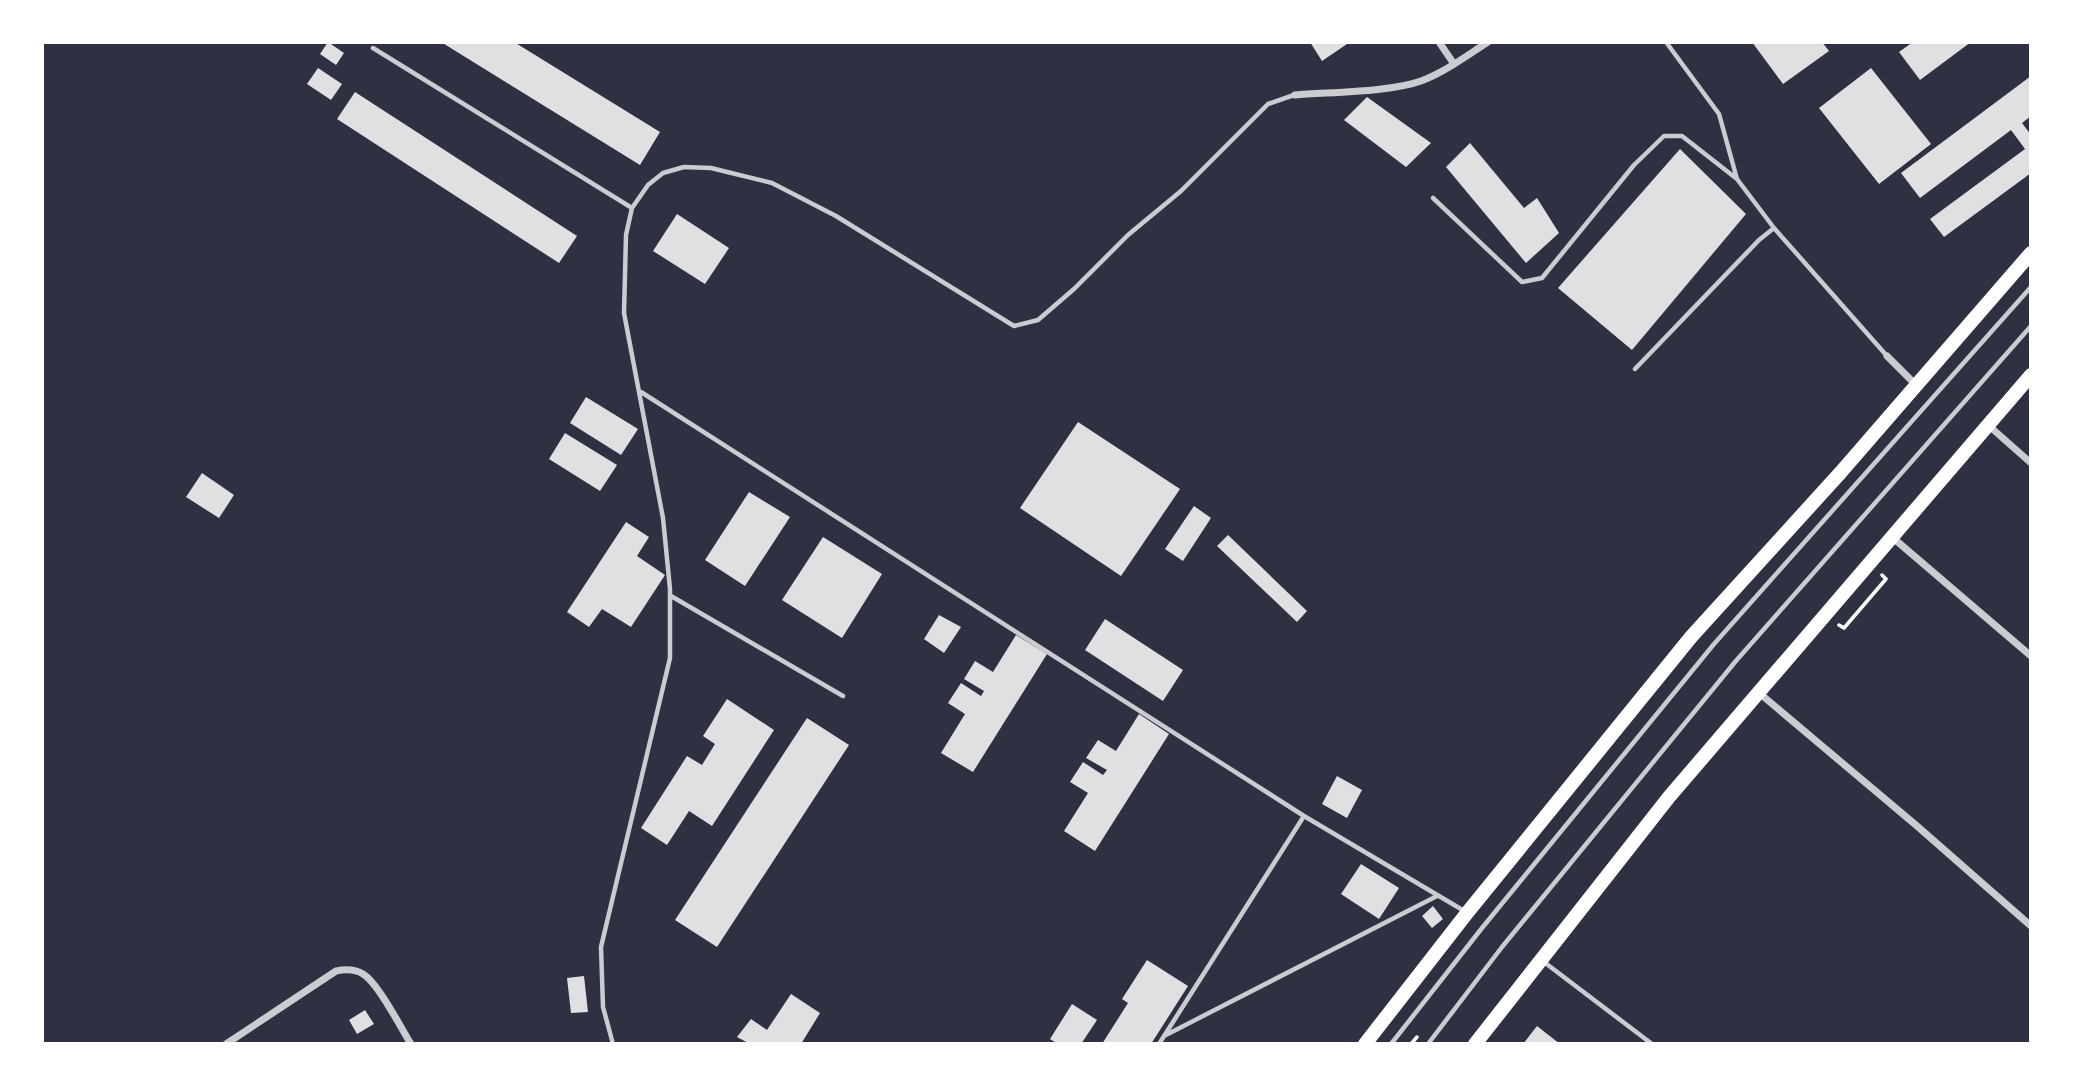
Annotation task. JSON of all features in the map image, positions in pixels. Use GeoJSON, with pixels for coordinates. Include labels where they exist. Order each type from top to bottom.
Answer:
{"type":"FeatureCollection","features":[{"type":"Feature","properties":{"kind":"highway"},"geometry":{"type":"LineString","coordinates":[[1365,1044],[1467,913],[1691,637],[1917,385],[2031,253]]}},
{"type":"Feature","properties":{"kind":"highway"},"geometry":{"type":"LineString","coordinates":[[1475,1044],[1669,797],[2031,374]]}},
{"type":"Feature","properties":{"kind":"street"},"geometry":{"type":"LineString","coordinates":[[1438,42],[1454,64]]}},
{"type":"Feature","properties":{"kind":"street"},"geometry":{"type":"LineString","coordinates":[[1295,95],[1393,87],[1419,82],[1488,42]]}},
{"type":"Feature","properties":{"kind":"street"},"geometry":{"type":"LineString","coordinates":[[1887,356],[1917,385]]}},
{"type":"Feature","properties":{"kind":"street"},"geometry":{"type":"LineString","coordinates":[[1988,424],[2031,463]]}},
{"type":"Feature","properties":{"kind":"street"},"geometry":{"type":"LineString","coordinates":[[1892,537],[2031,656]]}},
{"type":"Feature","properties":{"kind":"street"},"geometry":{"type":"LineString","coordinates":[[1758,692],[2031,926]]}},
{"type":"Feature","properties":{"kind":"street"},"geometry":{"type":"LineString","coordinates":[[226,1044],[336,971],[345,969],[360,972],[371,980],[411,1044]]}},
{"type":"Feature","properties":{"kind":"lane"},"geometry":{"type":"LineString","coordinates":[[1666,42],[1718,114],[1737,179]]}},
{"type":"Feature","properties":{"kind":"lane"},"geometry":{"type":"LineString","coordinates":[[373,48],[632,208]]}},
{"type":"Feature","properties":{"kind":"lane"},"geometry":{"type":"LineString","coordinates":[[613,1044],[603,1007],[601,947],[670,658],[670,596],[663,518],[624,313],[626,235],[632,208],[648,185],[663,173],[684,167],[711,168],[772,183],[836,216],[1014,326],[1038,320],[1074,289],[1128,235],[1181,191],[1268,104],[1295,95]]}},
{"type":"Feature","properties":{"kind":"lane"},"geometry":{"type":"LineString","coordinates":[[1433,198],[1522,282],[1542,278],[1634,165],[1664,136],[1682,136],[1737,179],[1774,228],[1887,356]]}},
{"type":"Feature","properties":{"kind":"lane"},"geometry":{"type":"LineString","coordinates":[[1635,369],[1759,240],[1774,228]]}},
{"type":"Feature","properties":{"kind":"lane"},"geometry":{"type":"LineString","coordinates":[[1391,1044],[1714,644],[2031,287]]}},
{"type":"Feature","properties":{"kind":"lane"},"geometry":{"type":"LineString","coordinates":[[1428,1044],[1502,947],[1735,662],[2031,326]]}},
{"type":"Feature","properties":{"kind":"lane"},"geometry":{"type":"LineString","coordinates":[[640,391],[1304,816],[1467,913]]}},
{"type":"Feature","properties":{"kind":"lane"},"geometry":{"type":"LineString","coordinates":[[670,596],[843,696]]}},
{"type":"Feature","properties":{"kind":"lane"},"geometry":{"type":"LineString","coordinates":[[1159,1044],[1304,816]]}},
{"type":"Feature","properties":{"kind":"lane"},"geometry":{"type":"LineString","coordinates":[[1164,1036],[1437,896]]}},
{"type":"Feature","properties":{"kind":"lane"},"geometry":{"type":"LineString","coordinates":[[1541,960],[1652,1044]]}},
{"type":"Feature","properties":{"kind":"path"},"geometry":{"type":"LineString","coordinates":[[1844,628],[1886,579]]}},
{"type":"Feature","properties":{"kind":"building"},"geometry":{"type":"Polygon","coordinates":[[[328,42],[344,53],[336,65],[320,54],[328,42]]]}},
{"type":"Feature","properties":{"kind":"building"},"geometry":{"type":"Polygon","coordinates":[[[441,42],[514,42],[660,132],[640,165],[441,42]]]}},
{"type":"Feature","properties":{"kind":"building"},"geometry":{"type":"Polygon","coordinates":[[[1310,42],[1350,42],[1322,61],[1310,42]]]}},
{"type":"Feature","properties":{"kind":"building"},"geometry":{"type":"Polygon","coordinates":[[[1752,42],[1822,42],[1829,51],[1783,84],[1752,42]]]}},
{"type":"Feature","properties":{"kind":"building"},"geometry":{"type":"Polygon","coordinates":[[[1913,42],[1971,42],[1920,80],[1899,52],[1913,42]]]}},
{"type":"Feature","properties":{"kind":"building"},"geometry":{"type":"Polygon","coordinates":[[[318,68],[342,84],[331,100],[307,84],[318,68]]]}},
{"type":"Feature","properties":{"kind":"building"},"geometry":{"type":"Polygon","coordinates":[[[1871,68],[1931,144],[1879,184],[1819,108],[1871,68]]]}},
{"type":"Feature","properties":{"kind":"building"},"geometry":{"type":"Polygon","coordinates":[[[2031,76],[2031,116],[2022,123],[2031,135],[2031,173],[1944,237],[1930,219],[2025,149],[2011,130],[1920,198],[1901,173],[2031,76]]]}},
{"type":"Feature","properties":{"kind":"building"},"geometry":{"type":"Polygon","coordinates":[[[355,92],[577,236],[559,263],[337,119],[355,92]]]}},
{"type":"Feature","properties":{"kind":"building"},"geometry":{"type":"Polygon","coordinates":[[[1367,97],[1431,143],[1406,167],[1344,120],[1367,97]]]}},
{"type":"Feature","properties":{"kind":"building"},"geometry":{"type":"Polygon","coordinates":[[[1470,143],[1524,208],[1537,198],[1559,233],[1526,263],[1446,167],[1470,143]]]}},
{"type":"Feature","properties":{"kind":"building"},"geometry":{"type":"Polygon","coordinates":[[[1680,149],[1746,214],[1632,350],[1558,288],[1680,149]]]}},
{"type":"Feature","properties":{"kind":"building"},"geometry":{"type":"Polygon","coordinates":[[[677,214],[729,248],[705,284],[653,251],[677,214]]]}},
{"type":"Feature","properties":{"kind":"building"},"geometry":{"type":"Polygon","coordinates":[[[586,397],[638,429],[621,455],[570,423],[586,397]]]}},
{"type":"Feature","properties":{"kind":"building"},"geometry":{"type":"Polygon","coordinates":[[[1078,422],[1180,489],[1121,576],[1020,508],[1078,422]]]}},
{"type":"Feature","properties":{"kind":"building"},"geometry":{"type":"Polygon","coordinates":[[[565,433],[617,465],[600,491],[549,459],[565,433]]]}},
{"type":"Feature","properties":{"kind":"building"},"geometry":{"type":"Polygon","coordinates":[[[202,473],[234,495],[219,518],[186,497],[202,473]]]}},
{"type":"Feature","properties":{"kind":"building"},"geometry":{"type":"Polygon","coordinates":[[[749,492],[790,517],[745,586],[705,560],[749,492]]]}},
{"type":"Feature","properties":{"kind":"building"},"geometry":{"type":"Polygon","coordinates":[[[1194,506],[1211,518],[1183,561],[1165,549],[1194,506]]]}},
{"type":"Feature","properties":{"kind":"building"},"geometry":{"type":"Polygon","coordinates":[[[626,522],[649,537],[637,556],[665,575],[631,627],[602,609],[589,627],[567,612],[626,522]]]}},
{"type":"Feature","properties":{"kind":"building"},"geometry":{"type":"Polygon","coordinates":[[[1228,535],[1307,611],[1297,622],[1217,546],[1228,535]]]}},
{"type":"Feature","properties":{"kind":"building"},"geometry":{"type":"Polygon","coordinates":[[[823,537],[882,574],[842,638],[782,600],[823,537]]]}},
{"type":"Feature","properties":{"kind":"building"},"geometry":{"type":"Polygon","coordinates":[[[939,615],[961,627],[944,653],[924,639],[939,615]]]}},
{"type":"Feature","properties":{"kind":"building"},"geometry":{"type":"Polygon","coordinates":[[[1105,619],[1183,670],[1163,701],[1085,650],[1105,619]]]}},
{"type":"Feature","properties":{"kind":"building"},"geometry":{"type":"Polygon","coordinates":[[[1016,635],[1047,654],[973,772],[941,753],[965,714],[948,703],[961,683],[981,696],[984,691],[964,679],[975,661],[993,672],[1016,635]]]}},
{"type":"Feature","properties":{"kind":"building"},"geometry":{"type":"Polygon","coordinates":[[[727,699],[774,730],[712,826],[689,811],[667,845],[641,828],[687,756],[702,765],[715,744],[703,736],[727,699]]]}},
{"type":"Feature","properties":{"kind":"building"},"geometry":{"type":"Polygon","coordinates":[[[1139,714],[1169,734],[1095,851],[1064,831],[1088,793],[1070,782],[1083,762],[1103,775],[1107,770],[1086,758],[1098,740],[1116,751],[1139,714]]]}},
{"type":"Feature","properties":{"kind":"building"},"geometry":{"type":"Polygon","coordinates":[[[807,718],[849,745],[717,947],[675,920],[807,718]]]}},
{"type":"Feature","properties":{"kind":"building"},"geometry":{"type":"Polygon","coordinates":[[[1337,776],[1362,790],[1347,818],[1322,804],[1337,776]]]}},
{"type":"Feature","properties":{"kind":"building"},"geometry":{"type":"Polygon","coordinates":[[[1361,864],[1399,888],[1379,919],[1341,894],[1361,864]]]}},
{"type":"Feature","properties":{"kind":"building"},"geometry":{"type":"Polygon","coordinates":[[[1433,906],[1443,919],[1432,928],[1422,916],[1433,906]]]}},
{"type":"Feature","properties":{"kind":"building"},"geometry":{"type":"Polygon","coordinates":[[[1147,960],[1188,986],[1151,1044],[1102,1044],[1128,1003],[1122,999],[1147,960]]]}},
{"type":"Feature","properties":{"kind":"building"},"geometry":{"type":"Polygon","coordinates":[[[584,976],[588,1012],[571,1013],[567,978],[584,976]]]}},
{"type":"Feature","properties":{"kind":"building"},"geometry":{"type":"Polygon","coordinates":[[[791,994],[820,1013],[801,1044],[750,1044],[737,1037],[751,1019],[767,1030],[791,994]]]}},
{"type":"Feature","properties":{"kind":"building"},"geometry":{"type":"Polygon","coordinates":[[[1072,1004],[1097,1020],[1081,1044],[1058,1044],[1050,1039],[1072,1004]]]}},
{"type":"Feature","properties":{"kind":"building"},"geometry":{"type":"Polygon","coordinates":[[[365,1010],[374,1024],[357,1034],[349,1020],[365,1010]]]}},
{"type":"Feature","properties":{"kind":"building"},"geometry":{"type":"Polygon","coordinates":[[[1537,1026],[1560,1044],[1523,1044],[1537,1026]]]}}]}
